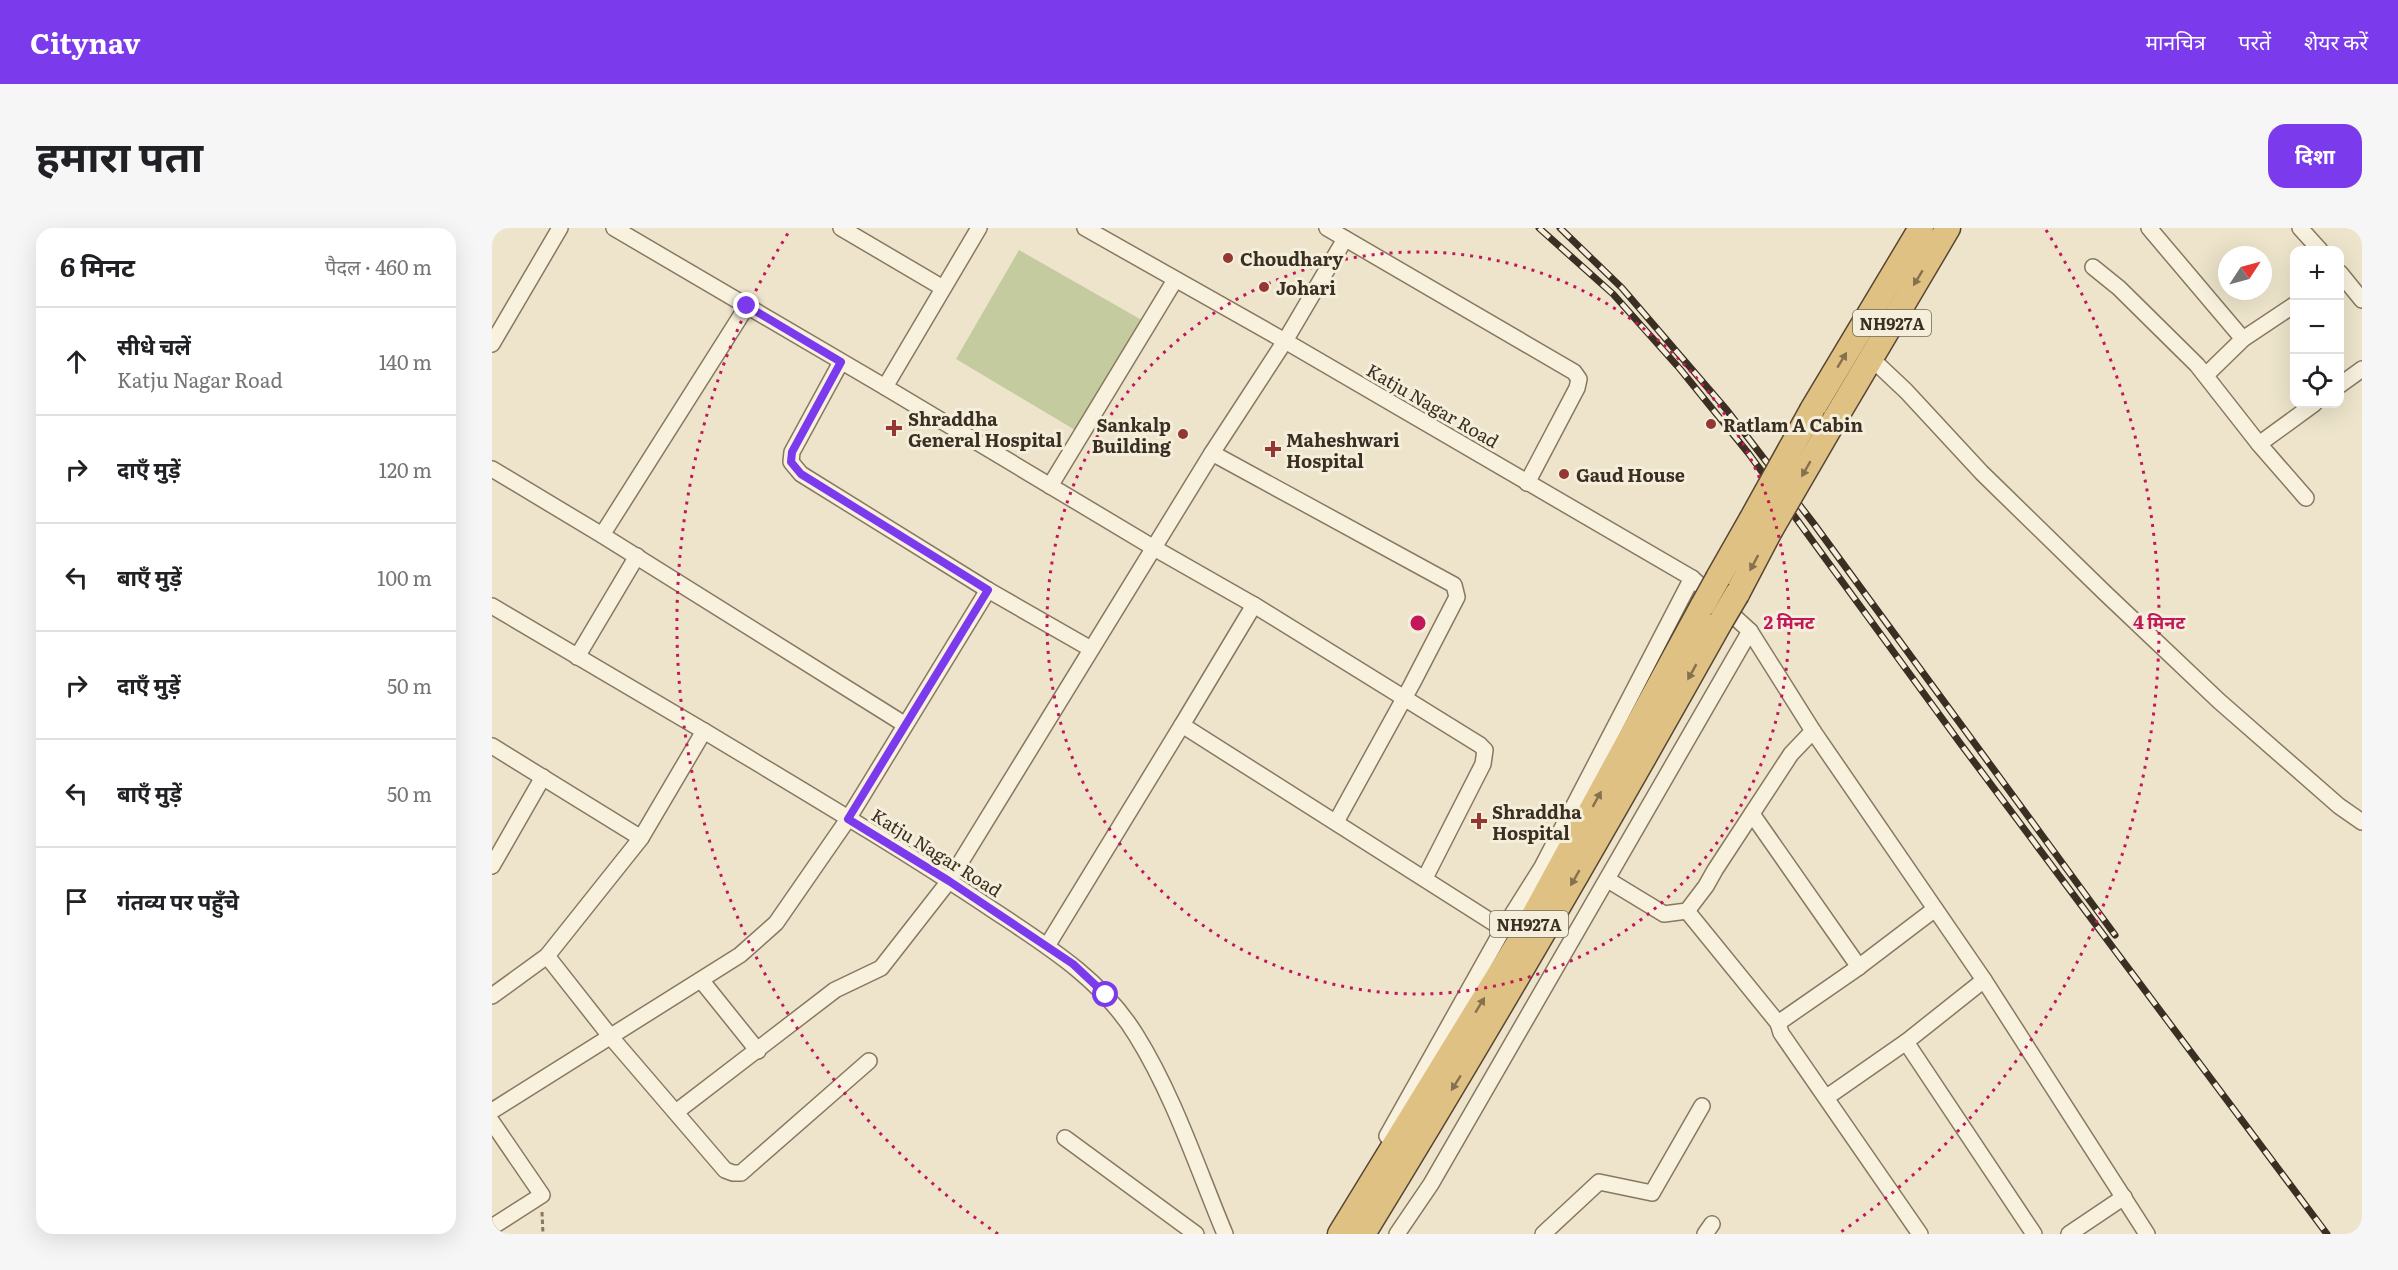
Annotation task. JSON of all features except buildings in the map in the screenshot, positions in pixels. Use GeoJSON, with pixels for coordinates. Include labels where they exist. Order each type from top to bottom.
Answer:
{"type":"FeatureCollection","features":[{"type":"Feature","properties":{"kind":"highway","name":"NH927A"},"geometry":{"type":"LineString","coordinates":[[1363,1234],[1468,1063],[1737,594],[1761,526],[1812,410],[1922,228]]}},
{"type":"Feature","properties":{"kind":"highway","name":"NH927A"},"geometry":{"type":"LineString","coordinates":[[1338,1234],[1521,939],[1718,578],[1761,526],[1835,419],[1948,228]]}},
{"type":"Feature","properties":{"kind":"street"},"geometry":{"type":"LineString","coordinates":[[492,344],[560,228]]}},
{"type":"Feature","properties":{"kind":"street"},"geometry":{"type":"LineString","coordinates":[[614,228],[1254,605],[1480,745],[1485,750],[1483,764],[1425,878]]}},
{"type":"Feature","properties":{"kind":"street"},"geometry":{"type":"LineString","coordinates":[[841,228],[943,288]]}},
{"type":"Feature","properties":{"kind":"street"},"geometry":{"type":"LineString","coordinates":[[885,387],[978,228]]}},
{"type":"Feature","properties":{"kind":"street","name":"Katju Nagar Road"},"geometry":{"type":"LineString","coordinates":[[1085,228],[1285,341],[1692,578],[1750,631],[1813,731],[1984,980],[2147,1234]]}},
{"type":"Feature","properties":{"kind":"street"},"geometry":{"type":"LineString","coordinates":[[1327,228],[1574,372],[1579,379],[1577,388],[1527,483]]}},
{"type":"Feature","properties":{"kind":"street"},"geometry":{"type":"LineString","coordinates":[[2149,228],[2243,339]]}},
{"type":"Feature","properties":{"kind":"street"},"geometry":{"type":"LineString","coordinates":[[2300,228],[2316,246]]}},
{"type":"Feature","properties":{"kind":"street"},"geometry":{"type":"LineString","coordinates":[[676,1112],[835,990],[880,968],[949,881],[1212,453],[1285,341],[1345,239]]}},
{"type":"Feature","properties":{"kind":"street"},"geometry":{"type":"LineString","coordinates":[[2093,267],[2119,288],[2206,375],[2259,444],[2306,498]]}},
{"type":"Feature","properties":{"kind":"street"},"geometry":{"type":"LineString","coordinates":[[2344,279],[2362,300]]}},
{"type":"Feature","properties":{"kind":"street"},"geometry":{"type":"LineString","coordinates":[[1050,486],[1174,280]]}},
{"type":"Feature","properties":{"kind":"street"},"geometry":{"type":"LineString","coordinates":[[602,535],[747,306]]}},
{"type":"Feature","properties":{"kind":"street"},"geometry":{"type":"LineString","coordinates":[[2206,375],[2243,339],[2290,308]]}},
{"type":"Feature","properties":{"kind":"street"},"geometry":{"type":"LineString","coordinates":[[1871,358],[1906,391],[1982,473],[2120,608],[2219,701],[2339,806],[2362,822]]}},
{"type":"Feature","properties":{"kind":"street"},"geometry":{"type":"LineString","coordinates":[[841,362],[792,452],[791,462],[801,474],[988,590],[1091,649]]}},
{"type":"Feature","properties":{"kind":"street"},"geometry":{"type":"LineString","coordinates":[[2344,382],[2362,369]]}},
{"type":"Feature","properties":{"kind":"street"},"geometry":{"type":"LineString","coordinates":[[2259,444],[2308,408]]}},
{"type":"Feature","properties":{"kind":"street"},"geometry":{"type":"LineString","coordinates":[[1212,453],[1454,585],[1457,590],[1456,597],[1405,697],[1336,822]]}},
{"type":"Feature","properties":{"kind":"street"},"geometry":{"type":"LineString","coordinates":[[492,469],[637,556],[904,724]]}},
{"type":"Feature","properties":{"kind":"street"},"geometry":{"type":"LineString","coordinates":[[577,657],[637,556]]}},
{"type":"Feature","properties":{"kind":"street"},"geometry":{"type":"LineString","coordinates":[[1338,1234],[1358,1188],[1503,929],[1542,867],[1692,578]]}},
{"type":"Feature","properties":{"kind":"street"},"geometry":{"type":"LineString","coordinates":[[492,1111],[740,955],[776,924],[848,819],[988,590]]}},
{"type":"Feature","properties":{"kind":"street"},"geometry":{"type":"LineString","coordinates":[[1047,946],[1254,605]]}},
{"type":"Feature","properties":{"kind":"street","name":"Katju Nagar Road"},"geometry":{"type":"LineString","coordinates":[[492,606],[704,731],[949,881],[1073,964],[1106,995],[1136,1034],[1163,1084],[1225,1234]]}},
{"type":"Feature","properties":{"kind":"street"},"geometry":{"type":"LineString","coordinates":[[1397,1234],[1431,1184],[1750,631]]}},
{"type":"Feature","properties":{"kind":"street"},"geometry":{"type":"LineString","coordinates":[[1182,725],[1503,929]]}},
{"type":"Feature","properties":{"kind":"street"},"geometry":{"type":"LineString","coordinates":[[492,996],[547,956],[641,838],[704,731]]}},
{"type":"Feature","properties":{"kind":"street"},"geometry":{"type":"LineString","coordinates":[[1608,880],[1664,914],[1687,911],[1706,886],[1791,754],[1813,731]]}},
{"type":"Feature","properties":{"kind":"street"},"geometry":{"type":"LineString","coordinates":[[492,746],[641,838]]}},
{"type":"Feature","properties":{"kind":"street"},"geometry":{"type":"LineString","coordinates":[[492,866],[543,777]]}},
{"type":"Feature","properties":{"kind":"street"},"geometry":{"type":"LineString","coordinates":[[1752,814],[1859,967]]}},
{"type":"Feature","properties":{"kind":"street"},"geometry":{"type":"LineString","coordinates":[[1778,1023],[1859,967],[1935,909]]}},
{"type":"Feature","properties":{"kind":"street"},"geometry":{"type":"LineString","coordinates":[[1687,911],[1778,1023],[1780,1033],[1827,1097],[1920,1234]]}},
{"type":"Feature","properties":{"kind":"street"},"geometry":{"type":"LineString","coordinates":[[547,956],[610,1036],[726,1170],[733,1173],[741,1173],[868,1061]]}},
{"type":"Feature","properties":{"kind":"street"},"geometry":{"type":"LineString","coordinates":[[701,980],[758,1051]]}},
{"type":"Feature","properties":{"kind":"street"},"geometry":{"type":"LineString","coordinates":[[1827,1097],[1906,1042],[1984,980]]}},
{"type":"Feature","properties":{"kind":"street"},"geometry":{"type":"LineString","coordinates":[[1906,1042],[2034,1234]]}},
{"type":"Feature","properties":{"kind":"street"},"geometry":{"type":"LineString","coordinates":[[1543,1234],[1599,1182],[1652,1193],[1702,1106]]}},
{"type":"Feature","properties":{"kind":"street"},"geometry":{"type":"LineString","coordinates":[[492,1122],[542,1195],[492,1227]]}},
{"type":"Feature","properties":{"kind":"street"},"geometry":{"type":"LineString","coordinates":[[1065,1138],[1196,1234]]}},
{"type":"Feature","properties":{"kind":"street"},"geometry":{"type":"LineString","coordinates":[[2068,1234],[2124,1197]]}},
{"type":"Feature","properties":{"kind":"green space"},"geometry":{"type":"Polygon","coordinates":[[[1019,250],[1147,323],[1085,436],[956,359],[1019,250]]]}},
{"type":"Feature","properties":{"kind":"railway"},"geometry":{"type":"LineString","coordinates":[[1539,228],[1613,294],[1680,369],[1749,454],[1960,743],[2327,1234]]}},
{"type":"Feature","properties":{"kind":"railway"},"geometry":{"type":"LineString","coordinates":[[1560,228],[1622,288],[1726,409],[1814,524],[2115,935]]}},
{"type":"Feature","properties":{"kind":"place","name":"Choudhary"},"geometry":{"type":"Point","coordinates":[1228,258]}},
{"type":"Feature","properties":{"kind":"place","name":"Johari"},"geometry":{"type":"Point","coordinates":[1264,287]}},
{"type":"Feature","properties":{"kind":"place","name":"Ratlam A Cabin"},"geometry":{"type":"Point","coordinates":[1711,424]}},
{"type":"Feature","properties":{"kind":"place","name":"Shraddha General Hospital"},"geometry":{"type":"Point","coordinates":[894,428]}},
{"type":"Feature","properties":{"kind":"place","name":"Sankalp Building"},"geometry":{"type":"Point","coordinates":[1183,434]}},
{"type":"Feature","properties":{"kind":"place","name":"Maheshwari Hospital"},"geometry":{"type":"Point","coordinates":[1273,449]}},
{"type":"Feature","properties":{"kind":"place","name":"Gaud House"},"geometry":{"type":"Point","coordinates":[1564,474]}},
{"type":"Feature","properties":{"kind":"place","name":"Shraddha Hospital"},"geometry":{"type":"Point","coordinates":[1479,821]}},
{"type":"Feature","properties":{"kind":"route"},"geometry":{"type":"LineString","coordinates":[[747,306],[841,362],[792,452],[791,462],[795,468],[801,474],[988,590],[848,819],[949,881],[1073,964],[1106,995]]}}]}
